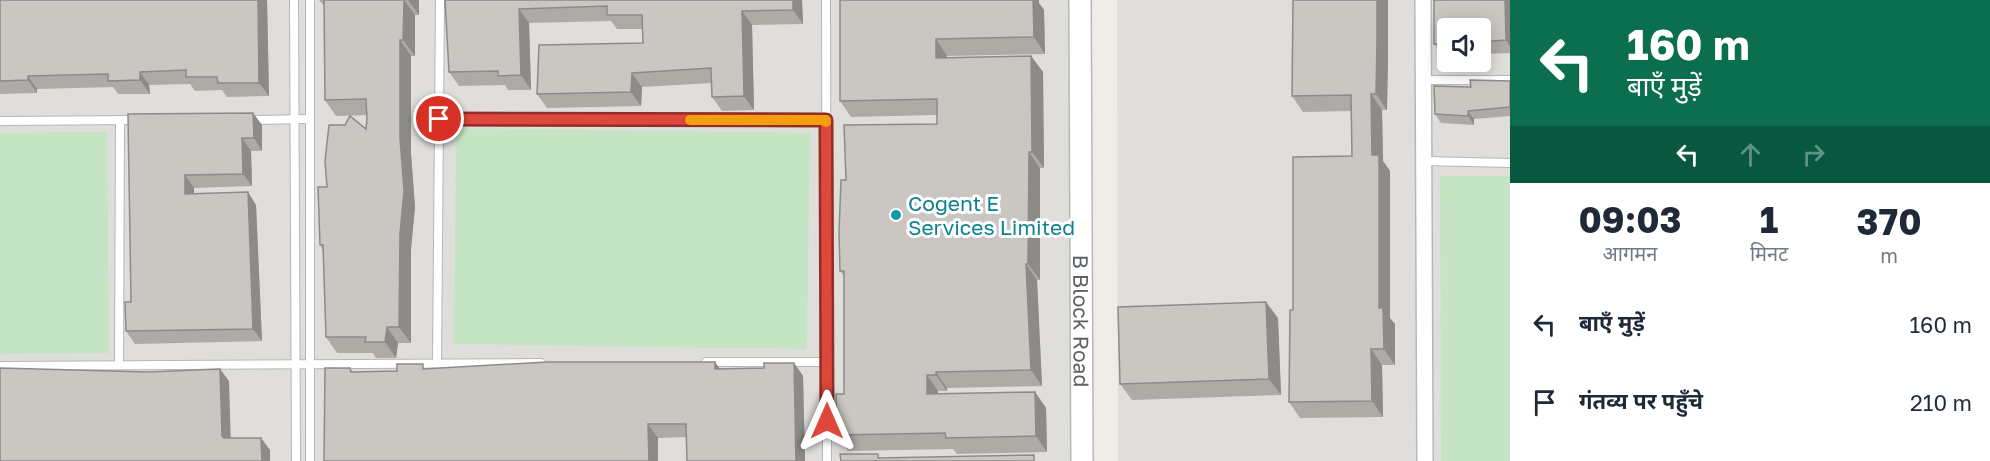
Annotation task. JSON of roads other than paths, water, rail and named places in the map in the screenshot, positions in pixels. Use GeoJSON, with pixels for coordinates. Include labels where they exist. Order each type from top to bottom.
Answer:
{"type":"FeatureCollection","features":[{"type":"Feature","properties":{"kind":"street","name":"B Block Road"},"geometry":{"type":"LineString","coordinates":[[1080,0],[1082,461]]}},
{"type":"Feature","properties":{"kind":"street","name":"B Block Road"},"geometry":{"type":"LineString","coordinates":[[1095,0],[1095,461]]}},
{"type":"Feature","properties":{"kind":"street"},"geometry":{"type":"LineString","coordinates":[[1423,0],[1425,461]]}},
{"type":"Feature","properties":{"kind":"lane"},"geometry":{"type":"LineString","coordinates":[[294,0],[296,461]]}},
{"type":"Feature","properties":{"kind":"lane"},"geometry":{"type":"LineString","coordinates":[[310,0],[310,461]]}},
{"type":"Feature","properties":{"kind":"lane"},"geometry":{"type":"LineString","coordinates":[[437,364],[440,0]]}},
{"type":"Feature","properties":{"kind":"lane"},"geometry":{"type":"LineString","coordinates":[[826,0],[827,461]]}},
{"type":"Feature","properties":{"kind":"lane"},"geometry":{"type":"LineString","coordinates":[[1424,80],[1510,80]]}},
{"type":"Feature","properties":{"kind":"lane"},"geometry":{"type":"LineString","coordinates":[[236,120],[310,119]]}},
{"type":"Feature","properties":{"kind":"lane"},"geometry":{"type":"LineString","coordinates":[[439,119],[826,120]]}},
{"type":"Feature","properties":{"kind":"lane"},"geometry":{"type":"LineString","coordinates":[[119,365],[120,120]]}},
{"type":"Feature","properties":{"kind":"lane"},"geometry":{"type":"LineString","coordinates":[[0,121],[143,120]]}},
{"type":"Feature","properties":{"kind":"lane"},"geometry":{"type":"LineString","coordinates":[[1424,162],[1510,163]]}},
{"type":"Feature","properties":{"kind":"lane"},"geometry":{"type":"LineString","coordinates":[[697,362],[826,362]]}},
{"type":"Feature","properties":{"kind":"lane"},"geometry":{"type":"LineString","coordinates":[[0,366],[555,363]]}},
{"type":"Feature","properties":{"kind":"place","name":"Cogent E Services Limited"},"geometry":{"type":"Point","coordinates":[896,215]}}]}
